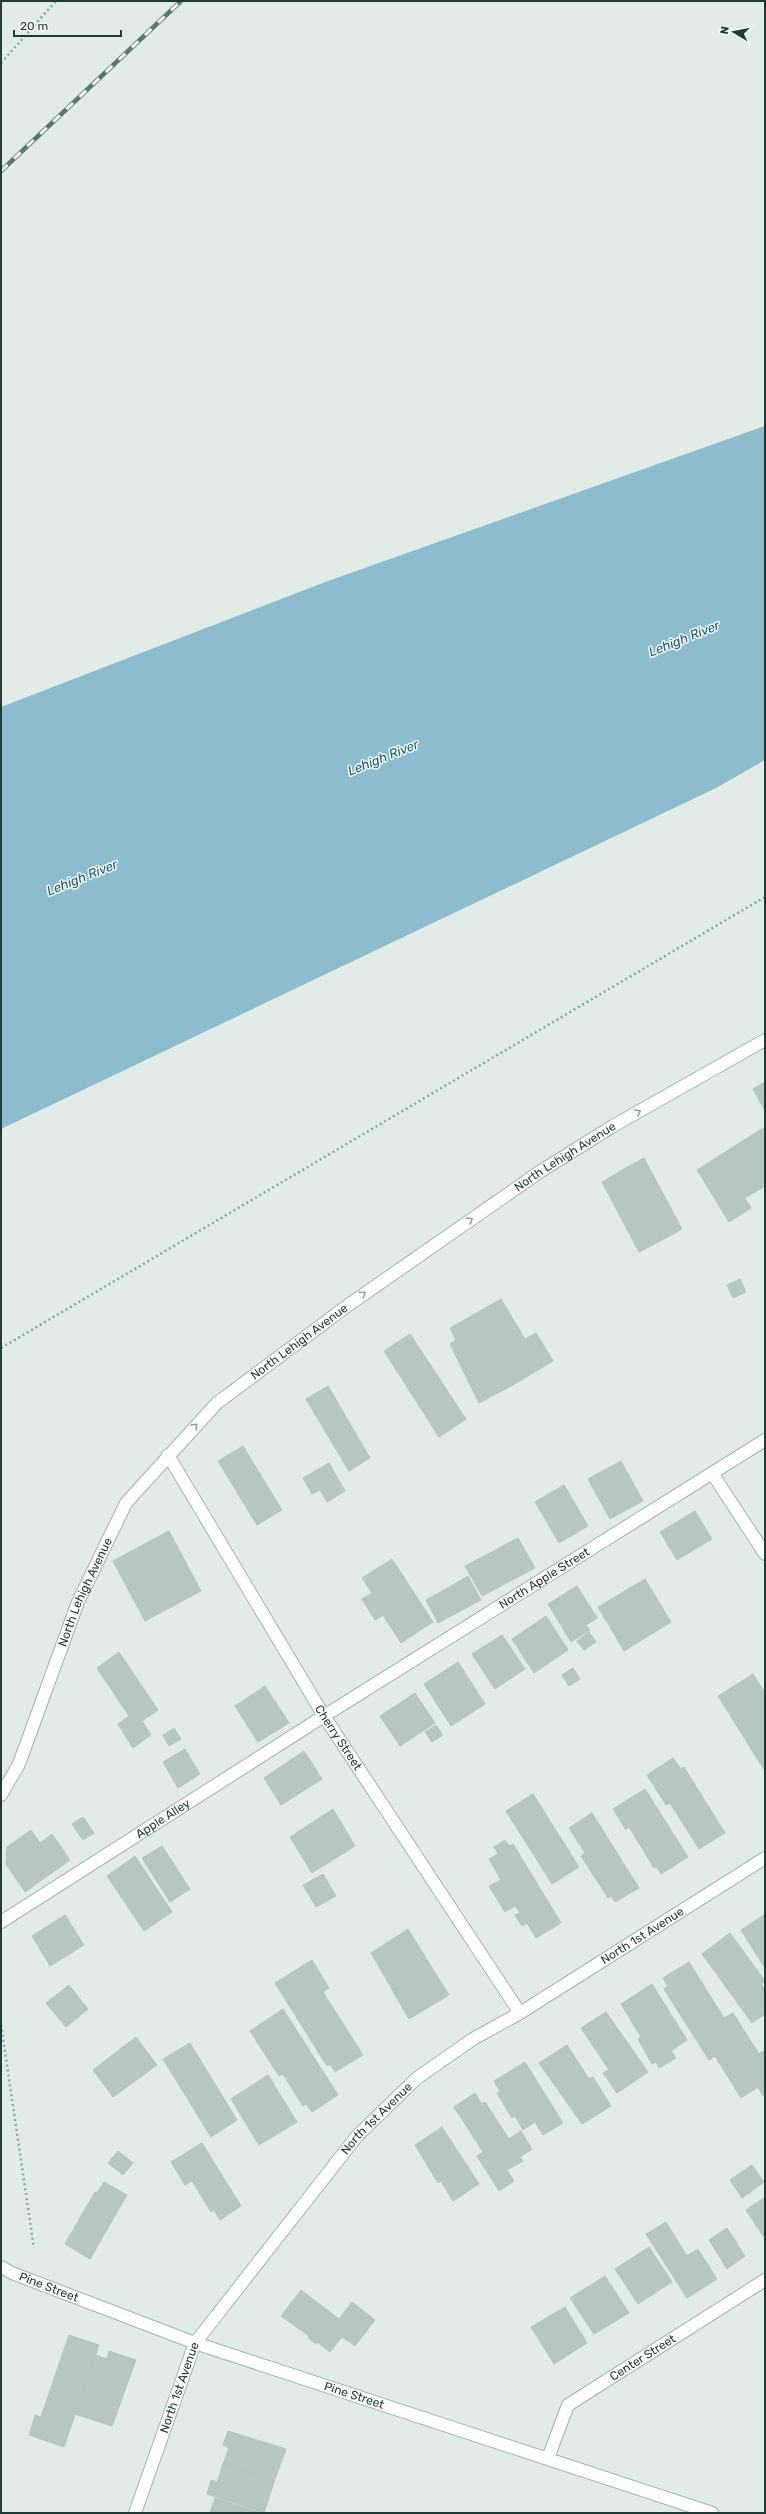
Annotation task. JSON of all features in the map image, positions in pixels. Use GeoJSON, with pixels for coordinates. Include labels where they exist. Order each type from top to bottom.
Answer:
{"type":"FeatureCollection","features":[{"type":"Feature","properties":{"kind":"street","name":"North Lehigh Avenue"},"geometry":{"type":"LineString","coordinates":[[1,1795],[19,1764],[78,1602],[110,1533],[126,1503],[168,1455],[217,1403],[410,1262],[540,1171],[613,1126],[765,1040]]}},
{"type":"Feature","properties":{"kind":"street","name":"North Apple Street"},"geometry":{"type":"LineString","coordinates":[[324,1716],[765,1440]]}},
{"type":"Feature","properties":{"kind":"street","name":"Cherry Street"},"geometry":{"type":"LineString","coordinates":[[168,1455],[324,1716],[520,2013]]}},
{"type":"Feature","properties":{"kind":"street"},"geometry":{"type":"LineString","coordinates":[[712,1473],[765,1554]]}},
{"type":"Feature","properties":{"kind":"street","name":"Apple Alley"},"geometry":{"type":"LineString","coordinates":[[1,1922],[324,1716]]}},
{"type":"Feature","properties":{"kind":"street","name":"North 1st Avenue"},"geometry":{"type":"LineString","coordinates":[[135,2513],[196,2343],[357,2136],[417,2078],[473,2039],[520,2013],[765,1858]]}},
{"type":"Feature","properties":{"kind":"street","name":"Pine Street"},"geometry":{"type":"LineString","coordinates":[[1,2267],[12,2273],[196,2343],[712,2513]]}},
{"type":"Feature","properties":{"kind":"street","name":"Center Street"},"geometry":{"type":"LineString","coordinates":[[548,2458],[568,2405],[765,2280]]}},
{"type":"Feature","properties":{"kind":"path"},"geometry":{"type":"LineString","coordinates":[[1,63],[56,1]]}},
{"type":"Feature","properties":{"kind":"path"},"geometry":{"type":"LineString","coordinates":[[1,1348],[765,897]]}},
{"type":"Feature","properties":{"kind":"path"},"geometry":{"type":"LineString","coordinates":[[1,2025],[34,2248]]}},
{"type":"Feature","properties":{"kind":"water","name":"Lehigh River"},"geometry":{"type":"Polygon","coordinates":[[[765,426],[765,760],[716,788],[1,1129],[1,707],[328,581],[765,426]]]}},
{"type":"Feature","properties":{"kind":"building"},"geometry":{"type":"Polygon","coordinates":[[[765,1082],[765,1111],[753,1089],[765,1082]]]}},
{"type":"Feature","properties":{"kind":"building"},"geometry":{"type":"Polygon","coordinates":[[[763,1128],[765,1132],[765,1186],[745,1198],[751,1208],[729,1222],[697,1170],[763,1128]]]}},
{"type":"Feature","properties":{"kind":"building"},"geometry":{"type":"Polygon","coordinates":[[[644,1158],[682,1229],[662,1240],[624,1169],[644,1158]]]}},
{"type":"Feature","properties":{"kind":"building"},"geometry":{"type":"Polygon","coordinates":[[[624,1169],[662,1240],[639,1252],[602,1182],[624,1169]]]}},
{"type":"Feature","properties":{"kind":"building"},"geometry":{"type":"Polygon","coordinates":[[[740,1279],[746,1292],[733,1298],[727,1285],[740,1279]]]}},
{"type":"Feature","properties":{"kind":"building"},"geometry":{"type":"Polygon","coordinates":[[[501,1299],[525,1339],[536,1333],[553,1361],[513,1385],[473,1315],[501,1299]]]}},
{"type":"Feature","properties":{"kind":"building"},"geometry":{"type":"Polygon","coordinates":[[[473,1315],[513,1385],[479,1403],[450,1344],[456,1340],[450,1328],[473,1315]]]}},
{"type":"Feature","properties":{"kind":"building"},"geometry":{"type":"Polygon","coordinates":[[[410,1334],[466,1419],[439,1437],[384,1351],[410,1334]]]}},
{"type":"Feature","properties":{"kind":"building"},"geometry":{"type":"Polygon","coordinates":[[[328,1386],[370,1458],[349,1471],[306,1399],[328,1386]]]}},
{"type":"Feature","properties":{"kind":"building"},"geometry":{"type":"Polygon","coordinates":[[[243,1446],[282,1510],[257,1525],[218,1461],[243,1446]]]}},
{"type":"Feature","properties":{"kind":"building"},"geometry":{"type":"Polygon","coordinates":[[[621,1461],[643,1501],[610,1519],[588,1479],[621,1461]]]}},
{"type":"Feature","properties":{"kind":"building"},"geometry":{"type":"Polygon","coordinates":[[[329,1463],[345,1491],[327,1502],[320,1490],[312,1494],[303,1478],[329,1463]]]}},
{"type":"Feature","properties":{"kind":"building"},"geometry":{"type":"Polygon","coordinates":[[[564,1485],[588,1526],[559,1543],[535,1502],[564,1485]]]}},
{"type":"Feature","properties":{"kind":"building"},"geometry":{"type":"Polygon","coordinates":[[[695,1511],[712,1539],[677,1560],[660,1532],[695,1511]]]}},
{"type":"Feature","properties":{"kind":"building"},"geometry":{"type":"Polygon","coordinates":[[[169,1531],[201,1591],[145,1621],[113,1561],[169,1531]]]}},
{"type":"Feature","properties":{"kind":"building"},"geometry":{"type":"Polygon","coordinates":[[[518,1538],[535,1568],[482,1596],[465,1566],[518,1538]]]}},
{"type":"Feature","properties":{"kind":"building"},"geometry":{"type":"Polygon","coordinates":[[[392,1559],[433,1622],[401,1643],[383,1615],[375,1620],[362,1599],[372,1593],[362,1578],[392,1559]]]}},
{"type":"Feature","properties":{"kind":"building"},"geometry":{"type":"Polygon","coordinates":[[[468,1576],[481,1600],[466,1608],[453,1585],[468,1576]]]}},
{"type":"Feature","properties":{"kind":"building"},"geometry":{"type":"Polygon","coordinates":[[[645,1579],[671,1622],[624,1651],[598,1607],[645,1579]]]}},
{"type":"Feature","properties":{"kind":"building"},"geometry":{"type":"Polygon","coordinates":[[[453,1585],[466,1608],[438,1623],[426,1600],[453,1585]]]}},
{"type":"Feature","properties":{"kind":"building"},"geometry":{"type":"Polygon","coordinates":[[[577,1586],[597,1618],[586,1625],[590,1630],[571,1642],[548,1604],[577,1586]]]}},
{"type":"Feature","properties":{"kind":"building"},"geometry":{"type":"Polygon","coordinates":[[[546,1616],[568,1650],[534,1673],[512,1639],[546,1616]]]}},
{"type":"Feature","properties":{"kind":"building"},"geometry":{"type":"Polygon","coordinates":[[[589,1632],[596,1642],[584,1650],[577,1641],[589,1632]]]}},
{"type":"Feature","properties":{"kind":"building"},"geometry":{"type":"Polygon","coordinates":[[[502,1635],[525,1669],[495,1689],[472,1654],[502,1635]]]}},
{"type":"Feature","properties":{"kind":"building"},"geometry":{"type":"Polygon","coordinates":[[[119,1652],[158,1710],[142,1721],[151,1735],[133,1748],[118,1724],[129,1716],[97,1668],[119,1652]]]}},
{"type":"Feature","properties":{"kind":"building"},"geometry":{"type":"Polygon","coordinates":[[[458,1662],[485,1704],[451,1726],[424,1684],[458,1662]]]}},
{"type":"Feature","properties":{"kind":"building"},"geometry":{"type":"Polygon","coordinates":[[[573,1668],[580,1679],[569,1686],[562,1675],[573,1668]]]}},
{"type":"Feature","properties":{"kind":"building"},"geometry":{"type":"Polygon","coordinates":[[[753,1674],[765,1693],[765,1771],[718,1696],[753,1674]]]}},
{"type":"Feature","properties":{"kind":"building"},"geometry":{"type":"Polygon","coordinates":[[[265,1686],[289,1723],[258,1742],[235,1706],[265,1686]]]}},
{"type":"Feature","properties":{"kind":"building"},"geometry":{"type":"Polygon","coordinates":[[[415,1693],[435,1723],[400,1746],[380,1716],[415,1693]]]}},
{"type":"Feature","properties":{"kind":"building"},"geometry":{"type":"Polygon","coordinates":[[[436,1725],[443,1735],[432,1742],[425,1732],[436,1725]]]}},
{"type":"Feature","properties":{"kind":"building"},"geometry":{"type":"Polygon","coordinates":[[[174,1728],[181,1739],[169,1746],[163,1735],[174,1728]]]}},
{"type":"Feature","properties":{"kind":"building"},"geometry":{"type":"Polygon","coordinates":[[[185,1749],[200,1774],[178,1788],[163,1762],[185,1749]]]}},
{"type":"Feature","properties":{"kind":"building"},"geometry":{"type":"Polygon","coordinates":[[[304,1751],[322,1779],[281,1805],[264,1778],[304,1751]]]}},
{"type":"Feature","properties":{"kind":"building"},"geometry":{"type":"Polygon","coordinates":[[[673,1758],[681,1769],[684,1767],[725,1833],[699,1849],[670,1803],[666,1805],[647,1775],[673,1758]]]}},
{"type":"Feature","properties":{"kind":"building"},"geometry":{"type":"Polygon","coordinates":[[[645,1789],[688,1857],[661,1874],[657,1867],[654,1868],[629,1827],[626,1830],[613,1809],[645,1789]]]}},
{"type":"Feature","properties":{"kind":"building"},"geometry":{"type":"Polygon","coordinates":[[[533,1794],[579,1867],[552,1884],[506,1811],[533,1794]]]}},
{"type":"Feature","properties":{"kind":"building"},"geometry":{"type":"Polygon","coordinates":[[[333,1809],[355,1846],[312,1873],[290,1837],[333,1809]]]}},
{"type":"Feature","properties":{"kind":"building"},"geometry":{"type":"Polygon","coordinates":[[[592,1813],[639,1888],[615,1902],[611,1896],[608,1898],[581,1856],[585,1853],[569,1828],[592,1813]]]}},
{"type":"Feature","properties":{"kind":"building"},"geometry":{"type":"Polygon","coordinates":[[[83,1817],[94,1833],[83,1840],[72,1824],[83,1817]]]}},
{"type":"Feature","properties":{"kind":"building"},"geometry":{"type":"Polygon","coordinates":[[[31,1830],[40,1843],[52,1834],[70,1860],[25,1892],[6,1864],[7,1847],[31,1830]]]}},
{"type":"Feature","properties":{"kind":"building"},"geometry":{"type":"Polygon","coordinates":[[[505,1840],[509,1846],[513,1844],[561,1923],[536,1938],[527,1923],[522,1926],[515,1915],[520,1913],[515,1906],[505,1912],[489,1886],[501,1880],[489,1859],[498,1854],[494,1847],[505,1840]]]}},
{"type":"Feature","properties":{"kind":"building"},"geometry":{"type":"Polygon","coordinates":[[[162,1846],[190,1889],[170,1902],[142,1858],[162,1846]]]}},
{"type":"Feature","properties":{"kind":"building"},"geometry":{"type":"Polygon","coordinates":[[[135,1856],[172,1912],[144,1931],[107,1876],[135,1856]]]}},
{"type":"Feature","properties":{"kind":"building"},"geometry":{"type":"Polygon","coordinates":[[[323,1874],[336,1896],[316,1907],[303,1885],[323,1874]]]}},
{"type":"Feature","properties":{"kind":"building"},"geometry":{"type":"Polygon","coordinates":[[[65,1915],[84,1945],[50,1966],[32,1936],[65,1915]]]}},
{"type":"Feature","properties":{"kind":"building"},"geometry":{"type":"Polygon","coordinates":[[[764,1915],[765,1917],[765,1968],[741,1930],[764,1915]]]}},
{"type":"Feature","properties":{"kind":"building"},"geometry":{"type":"Polygon","coordinates":[[[408,1929],[449,1995],[409,2019],[371,1953],[408,1929]]]}},
{"type":"Feature","properties":{"kind":"building"},"geometry":{"type":"Polygon","coordinates":[[[730,1933],[765,1981],[761,1984],[765,1990],[765,2014],[752,2023],[702,1954],[730,1933]]]}},
{"type":"Feature","properties":{"kind":"building"},"geometry":{"type":"Polygon","coordinates":[[[312,1960],[329,1988],[323,1992],[363,2055],[335,2072],[330,2064],[327,2066],[275,1983],[312,1960]]]}},
{"type":"Feature","properties":{"kind":"building"},"geometry":{"type":"Polygon","coordinates":[[[689,1962],[724,2018],[733,2013],[759,2054],[763,2051],[765,2055],[763,2096],[758,2087],[741,2098],[715,2056],[709,2060],[664,1989],[668,1986],[663,1978],[689,1962]]]}},
{"type":"Feature","properties":{"kind":"building"},"geometry":{"type":"Polygon","coordinates":[[[652,1984],[687,2040],[671,2051],[676,2058],[659,2068],[656,2062],[652,2064],[638,2039],[641,2037],[621,2004],[652,1984]]]}},
{"type":"Feature","properties":{"kind":"building"},"geometry":{"type":"Polygon","coordinates":[[[69,1985],[88,2009],[66,2027],[46,2003],[69,1985]]]}},
{"type":"Feature","properties":{"kind":"building"},"geometry":{"type":"Polygon","coordinates":[[[283,2009],[338,2095],[312,2112],[306,2104],[303,2106],[283,2074],[279,2076],[250,2031],[283,2009]]]}},
{"type":"Feature","properties":{"kind":"building"},"geometry":{"type":"Polygon","coordinates":[[[606,2012],[648,2072],[617,2093],[603,2073],[609,2070],[581,2028],[606,2012]]]}},
{"type":"Feature","properties":{"kind":"building"},"geometry":{"type":"Polygon","coordinates":[[[136,2037],[157,2065],[113,2097],[93,2070],[136,2037]]]}},
{"type":"Feature","properties":{"kind":"building"},"geometry":{"type":"Polygon","coordinates":[[[190,2043],[237,2120],[211,2137],[163,2059],[190,2043]]]}},
{"type":"Feature","properties":{"kind":"building"},"geometry":{"type":"Polygon","coordinates":[[[567,2045],[589,2079],[593,2077],[611,2106],[582,2124],[539,2063],[567,2045]]]}},
{"type":"Feature","properties":{"kind":"building"},"geometry":{"type":"Polygon","coordinates":[[[525,2062],[563,2123],[543,2135],[535,2122],[523,2130],[515,2116],[512,2118],[497,2093],[500,2091],[494,2081],[525,2062]]]}},
{"type":"Feature","properties":{"kind":"building"},"geometry":{"type":"Polygon","coordinates":[[[268,2075],[297,2122],[259,2145],[231,2099],[268,2075]]]}},
{"type":"Feature","properties":{"kind":"building"},"geometry":{"type":"Polygon","coordinates":[[[475,2093],[482,2104],[485,2102],[509,2139],[521,2131],[532,2149],[520,2157],[523,2161],[507,2170],[514,2181],[499,2191],[477,2156],[483,2152],[454,2107],[475,2093]]]}},
{"type":"Feature","properties":{"kind":"building"},"geometry":{"type":"Polygon","coordinates":[[[442,2127],[479,2184],[453,2201],[441,2181],[438,2183],[415,2145],[442,2127]]]}},
{"type":"Feature","properties":{"kind":"building"},"geometry":{"type":"Polygon","coordinates":[[[202,2143],[241,2206],[220,2220],[214,2210],[211,2212],[192,2181],[185,2185],[171,2162],[202,2143]]]}},
{"type":"Feature","properties":{"kind":"building"},"geometry":{"type":"Polygon","coordinates":[[[118,2151],[133,2163],[123,2175],[108,2163],[118,2151]]]}},
{"type":"Feature","properties":{"kind":"building"},"geometry":{"type":"Polygon","coordinates":[[[752,2165],[764,2182],[742,2198],[730,2180],[752,2165]]]}},
{"type":"Feature","properties":{"kind":"building"},"geometry":{"type":"Polygon","coordinates":[[[104,2182],[127,2195],[90,2259],[65,2244],[95,2192],[97,2193],[104,2182]]]}},
{"type":"Feature","properties":{"kind":"building"},"geometry":{"type":"Polygon","coordinates":[[[765,2197],[765,2239],[746,2210],[765,2197]]]}},
{"type":"Feature","properties":{"kind":"building"},"geometry":{"type":"Polygon","coordinates":[[[666,2222],[687,2256],[698,2249],[717,2279],[687,2298],[646,2234],[666,2222]]]}},
{"type":"Feature","properties":{"kind":"building"},"geometry":{"type":"Polygon","coordinates":[[[727,2228],[745,2256],[727,2269],[709,2240],[727,2228]]]}},
{"type":"Feature","properties":{"kind":"building"},"geometry":{"type":"Polygon","coordinates":[[[649,2247],[672,2282],[638,2304],[615,2269],[649,2247]]]}},
{"type":"Feature","properties":{"kind":"building"},"geometry":{"type":"Polygon","coordinates":[[[605,2276],[629,2313],[594,2334],[570,2298],[605,2276]]]}},
{"type":"Feature","properties":{"kind":"building"},"geometry":{"type":"Polygon","coordinates":[[[301,2290],[339,2319],[352,2302],[375,2320],[355,2346],[342,2337],[330,2352],[317,2342],[316,2344],[308,2338],[309,2336],[281,2316],[301,2290]]]}},
{"type":"Feature","properties":{"kind":"building"},"geometry":{"type":"Polygon","coordinates":[[[565,2307],[587,2343],[554,2364],[531,2327],[565,2307]]]}},
{"type":"Feature","properties":{"kind":"building"},"geometry":{"type":"Polygon","coordinates":[[[69,2335],[99,2345],[64,2447],[29,2435],[35,2415],[41,2417],[69,2335]]]}},
{"type":"Feature","properties":{"kind":"building"},"geometry":{"type":"Polygon","coordinates":[[[109,2351],[136,2360],[112,2426],[75,2414],[95,2355],[107,2359],[109,2351]]]}},
{"type":"Feature","properties":{"kind":"building"},"geometry":{"type":"Polygon","coordinates":[[[228,2431],[286,2449],[274,2482],[223,2464],[229,2448],[223,2445],[228,2431]]]}},
{"type":"Feature","properties":{"kind":"building"},"geometry":{"type":"Polygon","coordinates":[[[223,2464],[274,2482],[264,2513],[207,2494],[211,2480],[217,2482],[223,2464]]]}},
{"type":"Feature","properties":{"kind":"building"},"geometry":{"type":"Polygon","coordinates":[[[215,2498],[260,2513],[210,2513],[215,2498]]]}},
{"type":"Feature","properties":{"kind":"railway"},"geometry":{"type":"LineString","coordinates":[[1,171],[181,1]]}}]}
